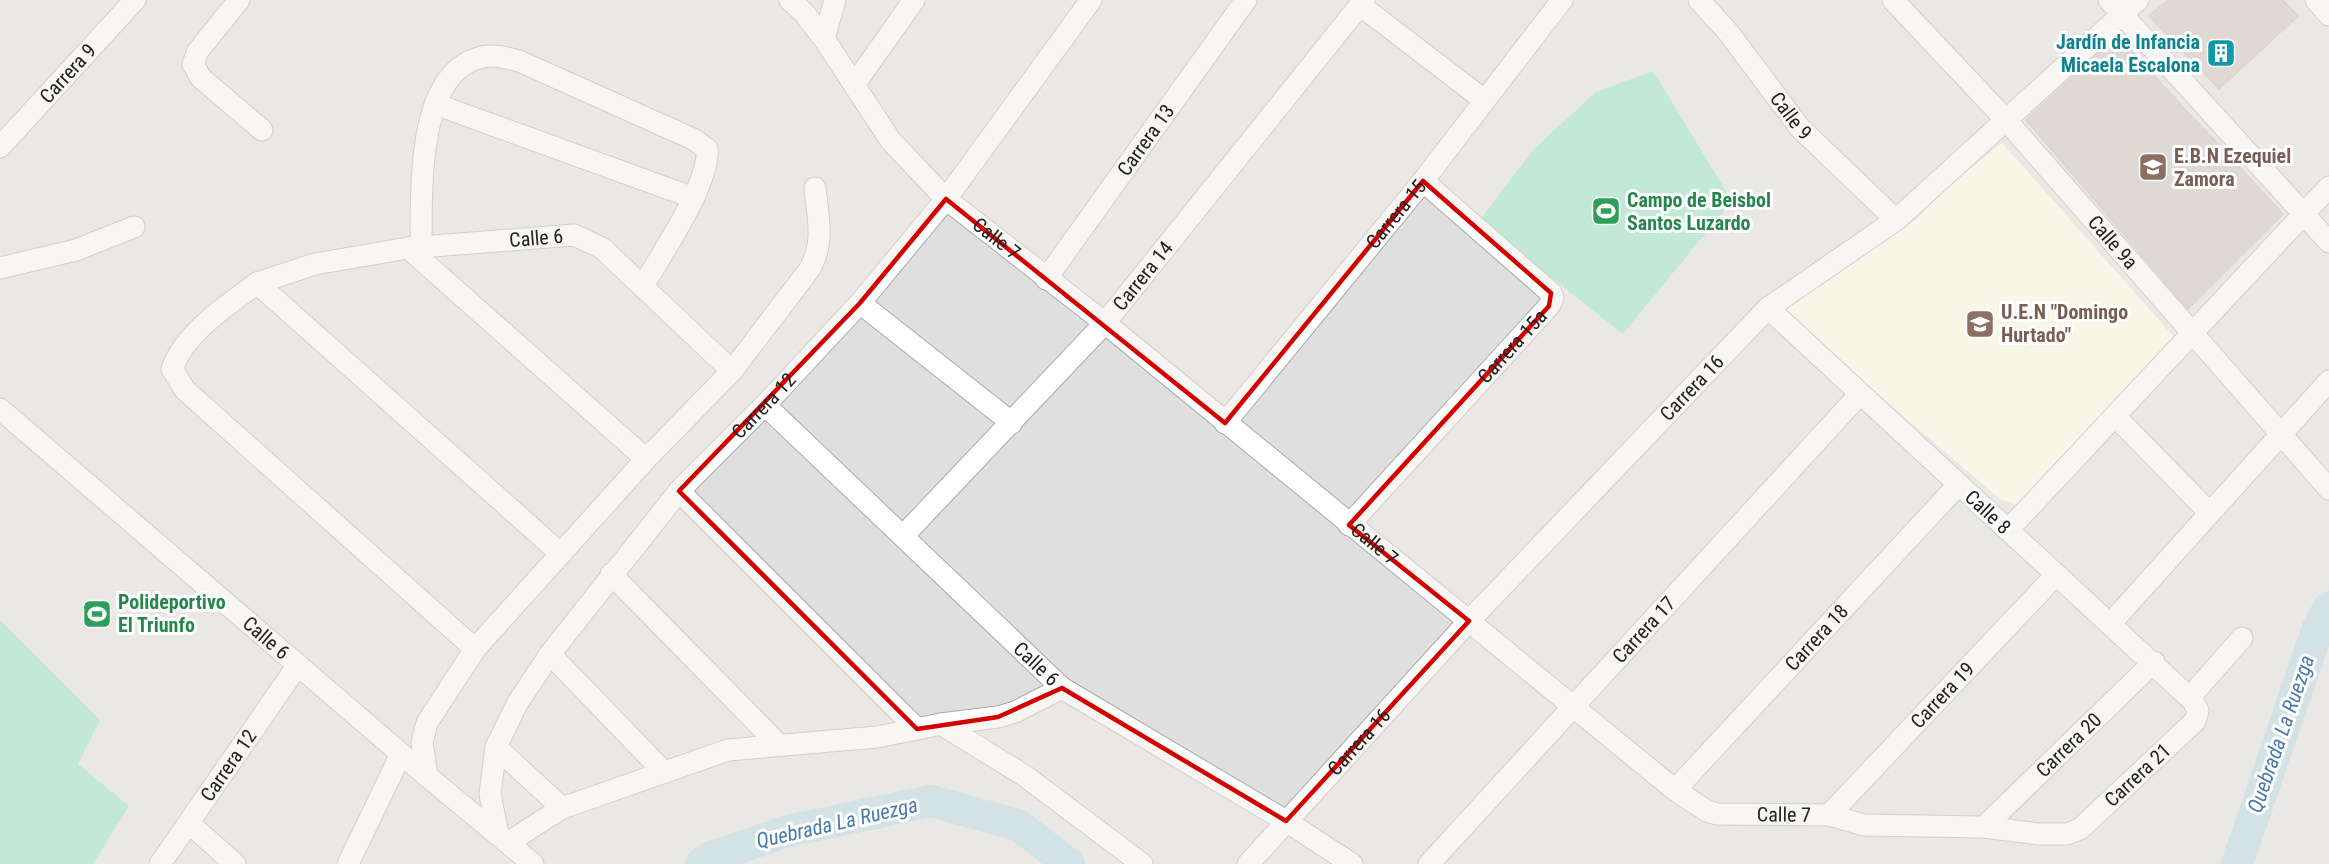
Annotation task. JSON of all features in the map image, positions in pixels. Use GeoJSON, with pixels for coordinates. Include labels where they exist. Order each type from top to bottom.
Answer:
{"type":"FeatureCollection","features":[{"type":"Feature","properties":{"kind":"street","name":"Carrera 9"},"geometry":{"type":"LineString","coordinates":[[0,147],[135,0]]}},
{"type":"Feature","properties":{"kind":"street"},"geometry":{"type":"LineString","coordinates":[[239,0],[198,51],[193,64],[201,78],[261,130]]}},
{"type":"Feature","properties":{"kind":"street","name":"Calle 7"},"geometry":{"type":"LineString","coordinates":[[790,0],[804,13],[824,39],[891,141],[946,199],[1105,323],[1349,525],[1676,790],[1707,811],[1717,814],[1829,815],[1864,825],[1984,827],[2039,834],[2067,834],[2080,829]]}},
{"type":"Feature","properties":{"kind":"street"},"geometry":{"type":"LineString","coordinates":[[824,39],[835,0]]}},
{"type":"Feature","properties":{"kind":"street"},"geometry":{"type":"LineString","coordinates":[[854,85],[914,0]]}},
{"type":"Feature","properties":{"kind":"street","name":"Carrera 12"},"geometry":{"type":"LineString","coordinates":[[504,838],[490,794],[496,747],[518,704],[550,654],[611,574],[679,491],[765,405],[860,303],[946,199],[1091,0]]}},
{"type":"Feature","properties":{"kind":"street","name":"Carrera 13"},"geometry":{"type":"LineString","coordinates":[[1046,279],[1246,0]]}},
{"type":"Feature","properties":{"kind":"street","name":"Carrera 15"},"geometry":{"type":"LineString","coordinates":[[1225,423],[1423,182],[1562,0]]}},
{"type":"Feature","properties":{"kind":"street","name":"Calle 9"},"geometry":{"type":"LineString","coordinates":[[1699,0],[1728,32],[1800,128],[1896,220]]}},
{"type":"Feature","properties":{"kind":"street","name":"Calle 9a"},"geometry":{"type":"LineString","coordinates":[[1893,0],[2007,122],[2194,332],[2329,489]]}},
{"type":"Feature","properties":{"kind":"street","name":"Carrera 16"},"geometry":{"type":"LineString","coordinates":[[1248,864],[1469,621],[1768,308],[1896,220],[2007,122],[2115,7],[2138,0]]}},
{"type":"Feature","properties":{"kind":"street"},"geometry":{"type":"LineString","coordinates":[[2316,0],[2329,15]]}},
{"type":"Feature","properties":{"kind":"street"},"geometry":{"type":"LineString","coordinates":[[1362,3],[1484,100]]}},
{"type":"Feature","properties":{"kind":"street","name":"Carrera 14"},"geometry":{"type":"LineString","coordinates":[[903,536],[1105,323],[1362,3]]}},
{"type":"Feature","properties":{"kind":"street"},"geometry":{"type":"LineString","coordinates":[[2115,7],[2329,242]]}},
{"type":"Feature","properties":{"kind":"street"},"geometry":{"type":"LineString","coordinates":[[643,286],[694,198],[708,158],[707,149],[702,144],[519,61],[483,57],[468,63],[451,75],[435,104],[422,167],[415,247],[646,459]]}},
{"type":"Feature","properties":{"kind":"street"},"geometry":{"type":"LineString","coordinates":[[435,104],[694,198]]}},
{"type":"Feature","properties":{"kind":"street","name":"Carrera 15a"},"geometry":{"type":"LineString","coordinates":[[1349,525],[1549,306],[1553,298],[1551,293],[1423,182]]}},
{"type":"Feature","properties":{"kind":"street"},"geometry":{"type":"LineString","coordinates":[[2008,530],[2329,187]]}},
{"type":"Feature","properties":{"kind":"street"},"geometry":{"type":"LineString","coordinates":[[427,776],[423,742],[427,723],[475,649],[646,459],[732,371],[817,257],[821,242],[815,188]]}},
{"type":"Feature","properties":{"kind":"street"},"geometry":{"type":"LineString","coordinates":[[0,268],[76,250],[134,227]]}},
{"type":"Feature","properties":{"kind":"street","name":"Calle 6"},"geometry":{"type":"LineString","coordinates":[[475,649],[177,380],[172,369],[177,356],[218,313],[257,283],[315,264],[415,247],[574,235],[602,248],[732,371]]}},
{"type":"Feature","properties":{"kind":"street"},"geometry":{"type":"LineString","coordinates":[[257,283],[561,554]]}},
{"type":"Feature","properties":{"kind":"street"},"geometry":{"type":"LineString","coordinates":[[860,303],[1012,423]]}},
{"type":"Feature","properties":{"kind":"street","name":"Calle 8"},"geometry":{"type":"LineString","coordinates":[[1768,308],[1859,395],[2190,697]]}},
{"type":"Feature","properties":{"kind":"street"},"geometry":{"type":"LineString","coordinates":[[2111,623],[2329,381]]}},
{"type":"Feature","properties":{"kind":"street","name":"Carrera 17"},"geometry":{"type":"LineString","coordinates":[[1429,864],[1572,705],[1859,395]]}},
{"type":"Feature","properties":{"kind":"street","name":"Calle 6"},"geometry":{"type":"LineString","coordinates":[[765,405],[1062,688],[1286,821],[1352,864]]}},
{"type":"Feature","properties":{"kind":"street","name":"Calle 6"},"geometry":{"type":"LineString","coordinates":[[0,409],[401,754],[533,864]]}},
{"type":"Feature","properties":{"kind":"street"},"geometry":{"type":"LineString","coordinates":[[2115,416],[2209,512]]}},
{"type":"Feature","properties":{"kind":"street","name":"Carrera 18"},"geometry":{"type":"LineString","coordinates":[[1676,790],[1958,484]]}},
{"type":"Feature","properties":{"kind":"street"},"geometry":{"type":"LineString","coordinates":[[679,491],[917,729]]}},
{"type":"Feature","properties":{"kind":"street"},"geometry":{"type":"LineString","coordinates":[[611,574],[778,744]]}},
{"type":"Feature","properties":{"kind":"street","name":"Carrera 19"},"geometry":{"type":"LineString","coordinates":[[1829,815],[2056,574]]}},
{"type":"Feature","properties":{"kind":"street"},"geometry":{"type":"LineString","coordinates":[[2190,697],[2242,638]]}},
{"type":"Feature","properties":{"kind":"street"},"geometry":{"type":"LineString","coordinates":[[550,654],[663,771]]}},
{"type":"Feature","properties":{"kind":"street","name":"Carrera 20"},"geometry":{"type":"LineString","coordinates":[[1984,827],[2154,662]]}},
{"type":"Feature","properties":{"kind":"street","name":"Carrera 12"},"geometry":{"type":"LineString","coordinates":[[160,864],[298,665]]}},
{"type":"Feature","properties":{"kind":"street"},"geometry":{"type":"LineString","coordinates":[[504,838],[562,808],[728,750],[778,744],[824,744],[1006,714],[1062,688]]}},
{"type":"Feature","properties":{"kind":"street","name":"Carrera 21"},"geometry":{"type":"LineString","coordinates":[[2080,829],[2195,722],[2198,711],[2190,697]]}},
{"type":"Feature","properties":{"kind":"street"},"geometry":{"type":"LineString","coordinates":[[941,724],[1025,776],[1142,864]]}},
{"type":"Feature","properties":{"kind":"street"},"geometry":{"type":"LineString","coordinates":[[496,747],[562,808]]}},
{"type":"Feature","properties":{"kind":"street"},"geometry":{"type":"LineString","coordinates":[[348,864],[401,754]]}},
{"type":"Feature","properties":{"kind":"street"},"geometry":{"type":"LineString","coordinates":[[189,823],[235,864]]}},
{"type":"Feature","properties":{"kind":"highlighted area"},"geometry":{"type":"Polygon","coordinates":[[[1423,181],[1551,293],[1549,306],[1349,525],[1469,621],[1286,821],[1062,688],[998,717],[917,729],[679,491],[860,303],[946,199],[1225,423],[1423,181]]]}},
{"type":"Feature","properties":{"kind":"shaded area"},"geometry":{"type":"Polygon","coordinates":[[[0,0],[2329,0],[2329,864],[0,864],[0,0]]]}},
{"type":"Feature","properties":{"kind":"shaded area","name":"U.E.N \"Domingo Hurtado\""},"geometry":{"type":"Polygon","coordinates":[[[2002,143],[2174,337],[2017,505],[2000,499],[1781,311],[1917,219],[1949,186],[2002,143]]]}},
{"type":"Feature","properties":{"kind":"green space","name":"Campo de Beisbol Santos Luzardo"},"geometry":{"type":"Polygon","coordinates":[[[1653,71],[1732,201],[1623,334],[1479,221],[1534,149],[1596,92],[1653,71]]]}},
{"type":"Feature","properties":{"kind":"green space"},"geometry":{"type":"Polygon","coordinates":[[[0,620],[100,720],[78,764],[129,806],[93,864],[0,864],[0,620]]]}},
{"type":"Feature","properties":{"kind":"building","name":"Jardín de Infancia Micaela Escalona"},"geometry":{"type":"Polygon","coordinates":[[[2168,0],[2282,0],[2298,16],[2219,89],[2149,16],[2168,0]]]}},
{"type":"Feature","properties":{"kind":"building","name":"E.B.N Ezequiel Zamora"},"geometry":{"type":"Polygon","coordinates":[[[2117,36],[2283,214],[2188,309],[2026,120],[2117,36]]]}},
{"type":"Feature","properties":{"kind":"waterway","name":"Quebrada La Ruezga"},"geometry":{"type":"LineString","coordinates":[[2237,864],[2318,628],[2329,607]]}},
{"type":"Feature","properties":{"kind":"waterway","name":"Quebrada La Ruezga"},"geometry":{"type":"LineString","coordinates":[[701,864],[709,858],[788,831],[931,801],[1018,825],[1069,864]]}},
{"type":"Feature","properties":{"kind":"place","name":"Jardín de Infancia Micaela Escalona"},"geometry":{"type":"Point","coordinates":[2221,53]}},
{"type":"Feature","properties":{"kind":"place","name":"E.B.N Ezequiel Zamora"},"geometry":{"type":"Point","coordinates":[2153,167]}},
{"type":"Feature","properties":{"kind":"place","name":"Campo de Beisbol Santos Luzardo"},"geometry":{"type":"Point","coordinates":[1606,211]}},
{"type":"Feature","properties":{"kind":"place","name":"U.E.N \"Domingo Hurtado\""},"geometry":{"type":"Point","coordinates":[1980,324]}},
{"type":"Feature","properties":{"kind":"place","name":"Polideportivo El Triunfo"},"geometry":{"type":"Point","coordinates":[97,614]}}]}
